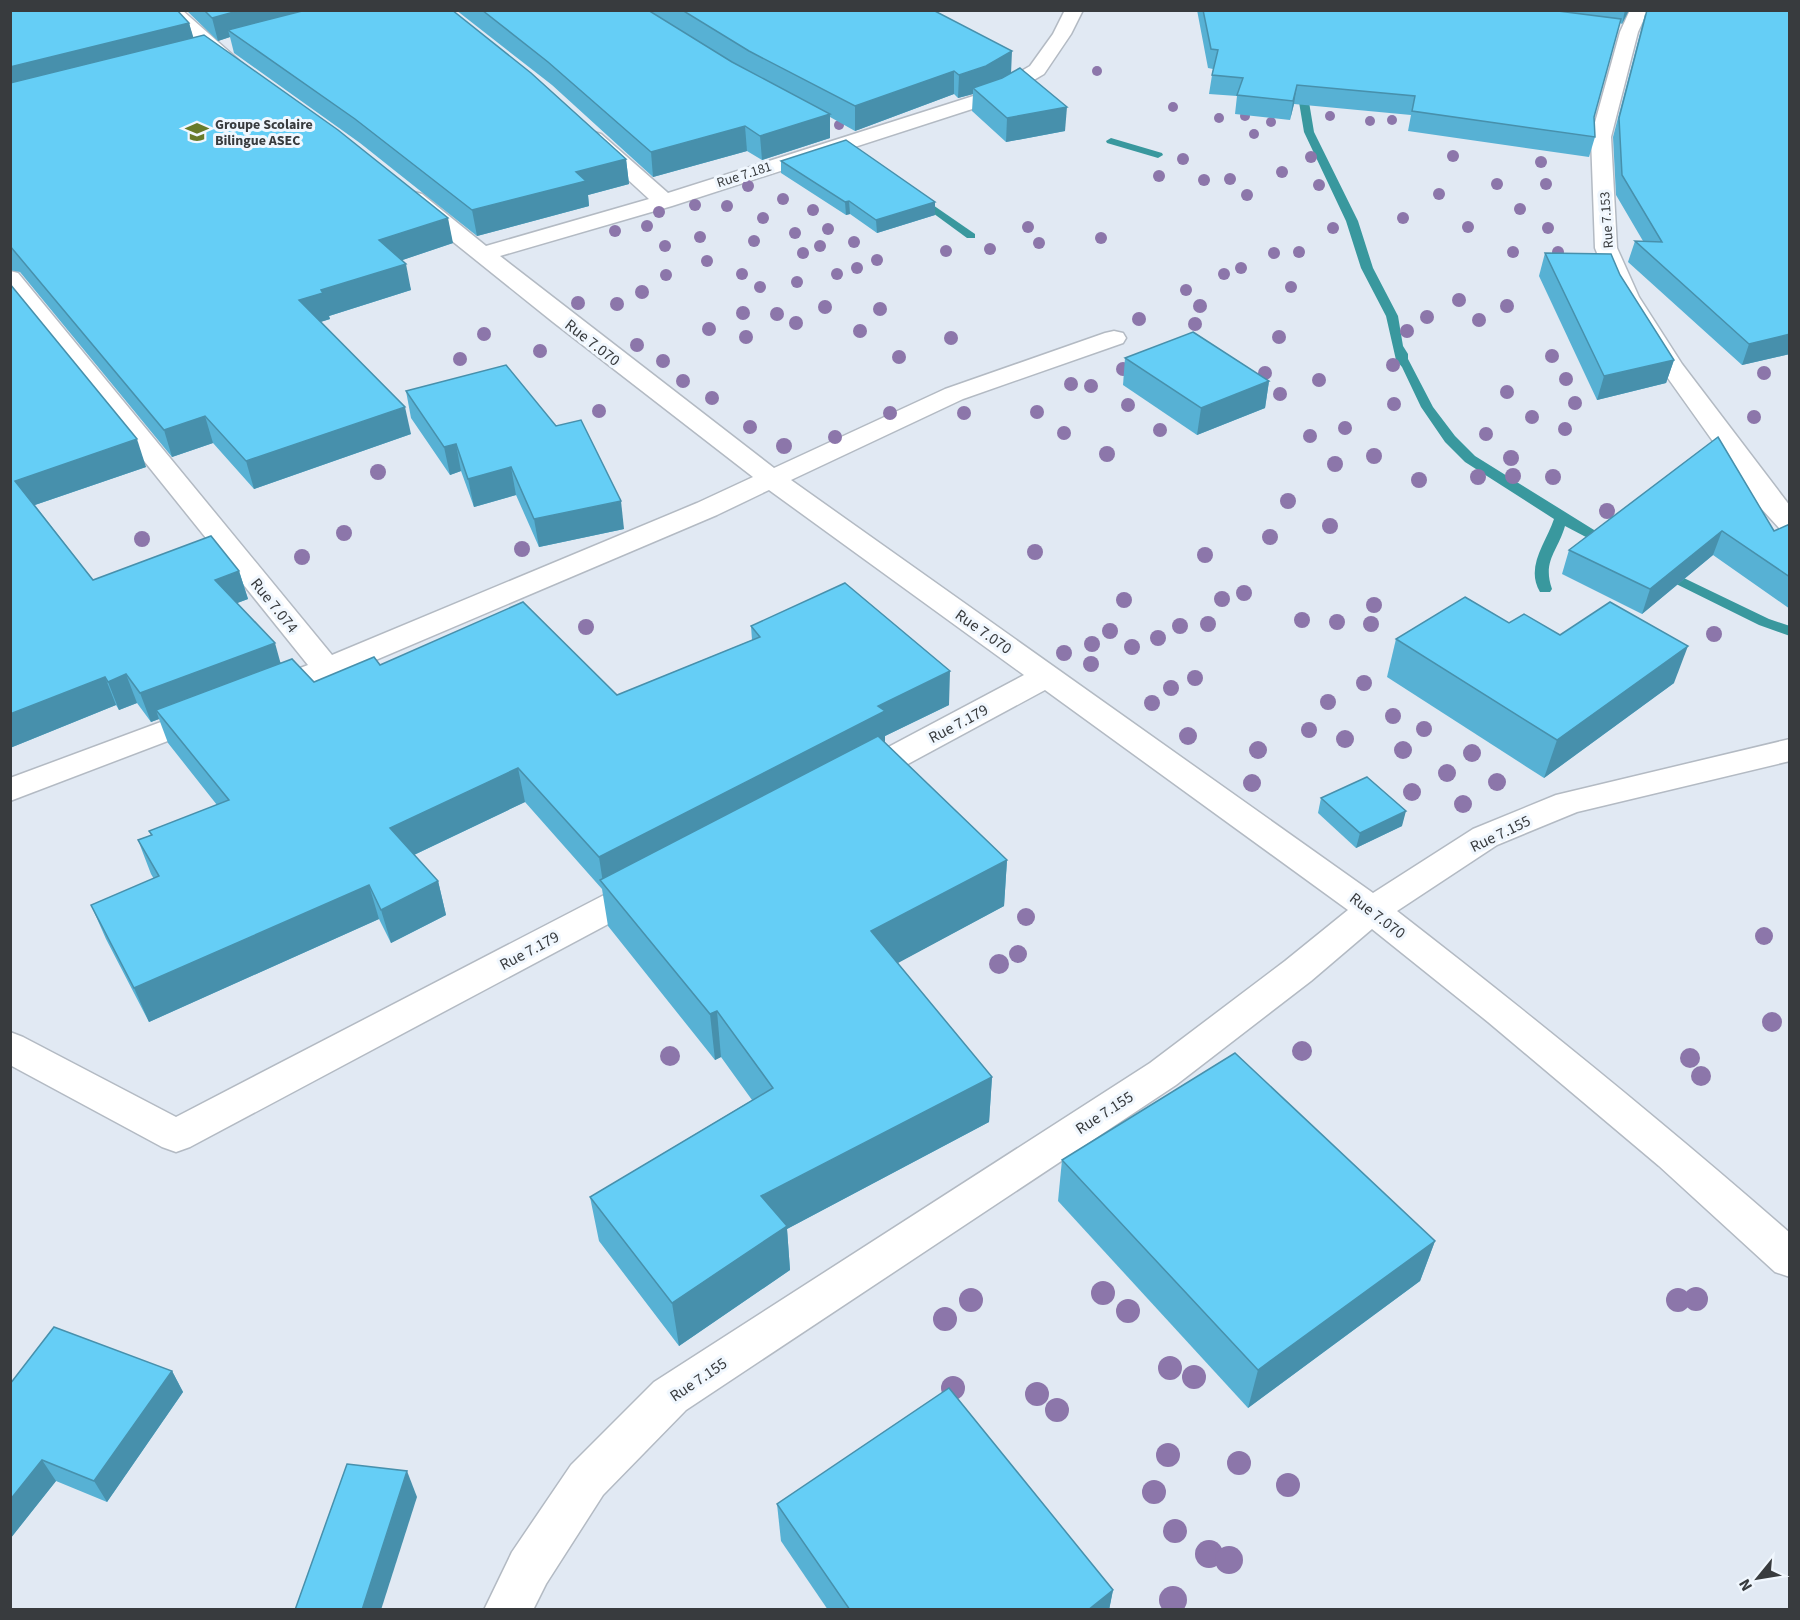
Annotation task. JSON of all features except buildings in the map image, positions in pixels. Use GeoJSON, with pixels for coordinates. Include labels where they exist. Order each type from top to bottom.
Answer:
{"type":"FeatureCollection","features":[{"type":"Feature","properties":{"kind":"street"},"geometry":{"type":"LineString","coordinates":[[171,10],[214,50],[251,76]]}},
{"type":"Feature","properties":{"kind":"street","name":"Rue 7.181"},"geometry":{"type":"LineString","coordinates":[[483,254],[664,201],[850,139],[993,96],[1036,70],[1062,34],[1074,10]]}},
{"type":"Feature","properties":{"kind":"street","name":"Rue 7.153"},"geometry":{"type":"LineString","coordinates":[[1639,10],[1629,32],[1601,137],[1606,248],[1627,297],[1671,367],[1769,500],[1790,523]]}},
{"type":"Feature","properties":{"kind":"street"},"geometry":{"type":"LineString","coordinates":[[1606,29],[1629,32]]}},
{"type":"Feature","properties":{"kind":"street"},"geometry":{"type":"LineString","coordinates":[[580,127],[664,201]]}},
{"type":"Feature","properties":{"kind":"street"},"geometry":{"type":"LineString","coordinates":[[831,128],[850,139]]}},
{"type":"Feature","properties":{"kind":"street","name":"Rue 7.070"},"geometry":{"type":"LineString","coordinates":[[397,185],[625,368],[773,480],[1372,910],[1501,1012],[1673,1154],[1790,1259]]}},
{"type":"Feature","properties":{"kind":"street","name":"Rue 7.074"},"geometry":{"type":"LineString","coordinates":[[10,278],[327,669]]}},
{"type":"Feature","properties":{"kind":"street"},"geometry":{"type":"LineString","coordinates":[[284,686],[773,480],[954,394],[1114,338]]}},
{"type":"Feature","properties":{"kind":"street","name":"Rue 7.179"},"geometry":{"type":"LineString","coordinates":[[831,791],[1047,676]]}},
{"type":"Feature","properties":{"kind":"street"},"geometry":{"type":"LineString","coordinates":[[10,790],[229,706]]}},
{"type":"Feature","properties":{"kind":"street","name":"Rue 7.155"},"geometry":{"type":"LineString","coordinates":[[508,1610],[529,1568],[587,1480],[670,1396],[1163,1074],[1298,971],[1372,910],[1485,837],[1568,803],[1790,750]]}},
{"type":"Feature","properties":{"kind":"street","name":"Rue 7.179"},"geometry":{"type":"LineString","coordinates":[[10,1047],[176,1136],[673,874]]}},
{"type":"Feature","properties":{"kind":"waterway"},"geometry":{"type":"LineString","coordinates":[[1301,84],[1309,132],[1352,221],[1367,268],[1392,316],[1402,360],[1407,365],[1427,407],[1450,439],[1470,459],[1561,517]]}},
{"type":"Feature","properties":{"kind":"waterway"},"geometry":{"type":"LineString","coordinates":[[1111,141],[1158,155]]}},
{"type":"Feature","properties":{"kind":"waterway"},"geometry":{"type":"LineString","coordinates":[[930,206],[971,236]]}},
{"type":"Feature","properties":{"kind":"waterway"},"geometry":{"type":"LineString","coordinates":[[1545,589],[1540,568],[1561,517]]}},
{"type":"Feature","properties":{"kind":"waterway"},"geometry":{"type":"LineString","coordinates":[[1561,517],[1608,543]]}},
{"type":"Feature","properties":{"kind":"waterway"},"geometry":{"type":"LineString","coordinates":[[1663,572],[1764,622],[1790,631]]}},
{"type":"Feature","properties":{"kind":"place","name":"Groupe Scolaire Bilingue ASEC"},"geometry":{"type":"Point","coordinates":[197,132]}}]}
